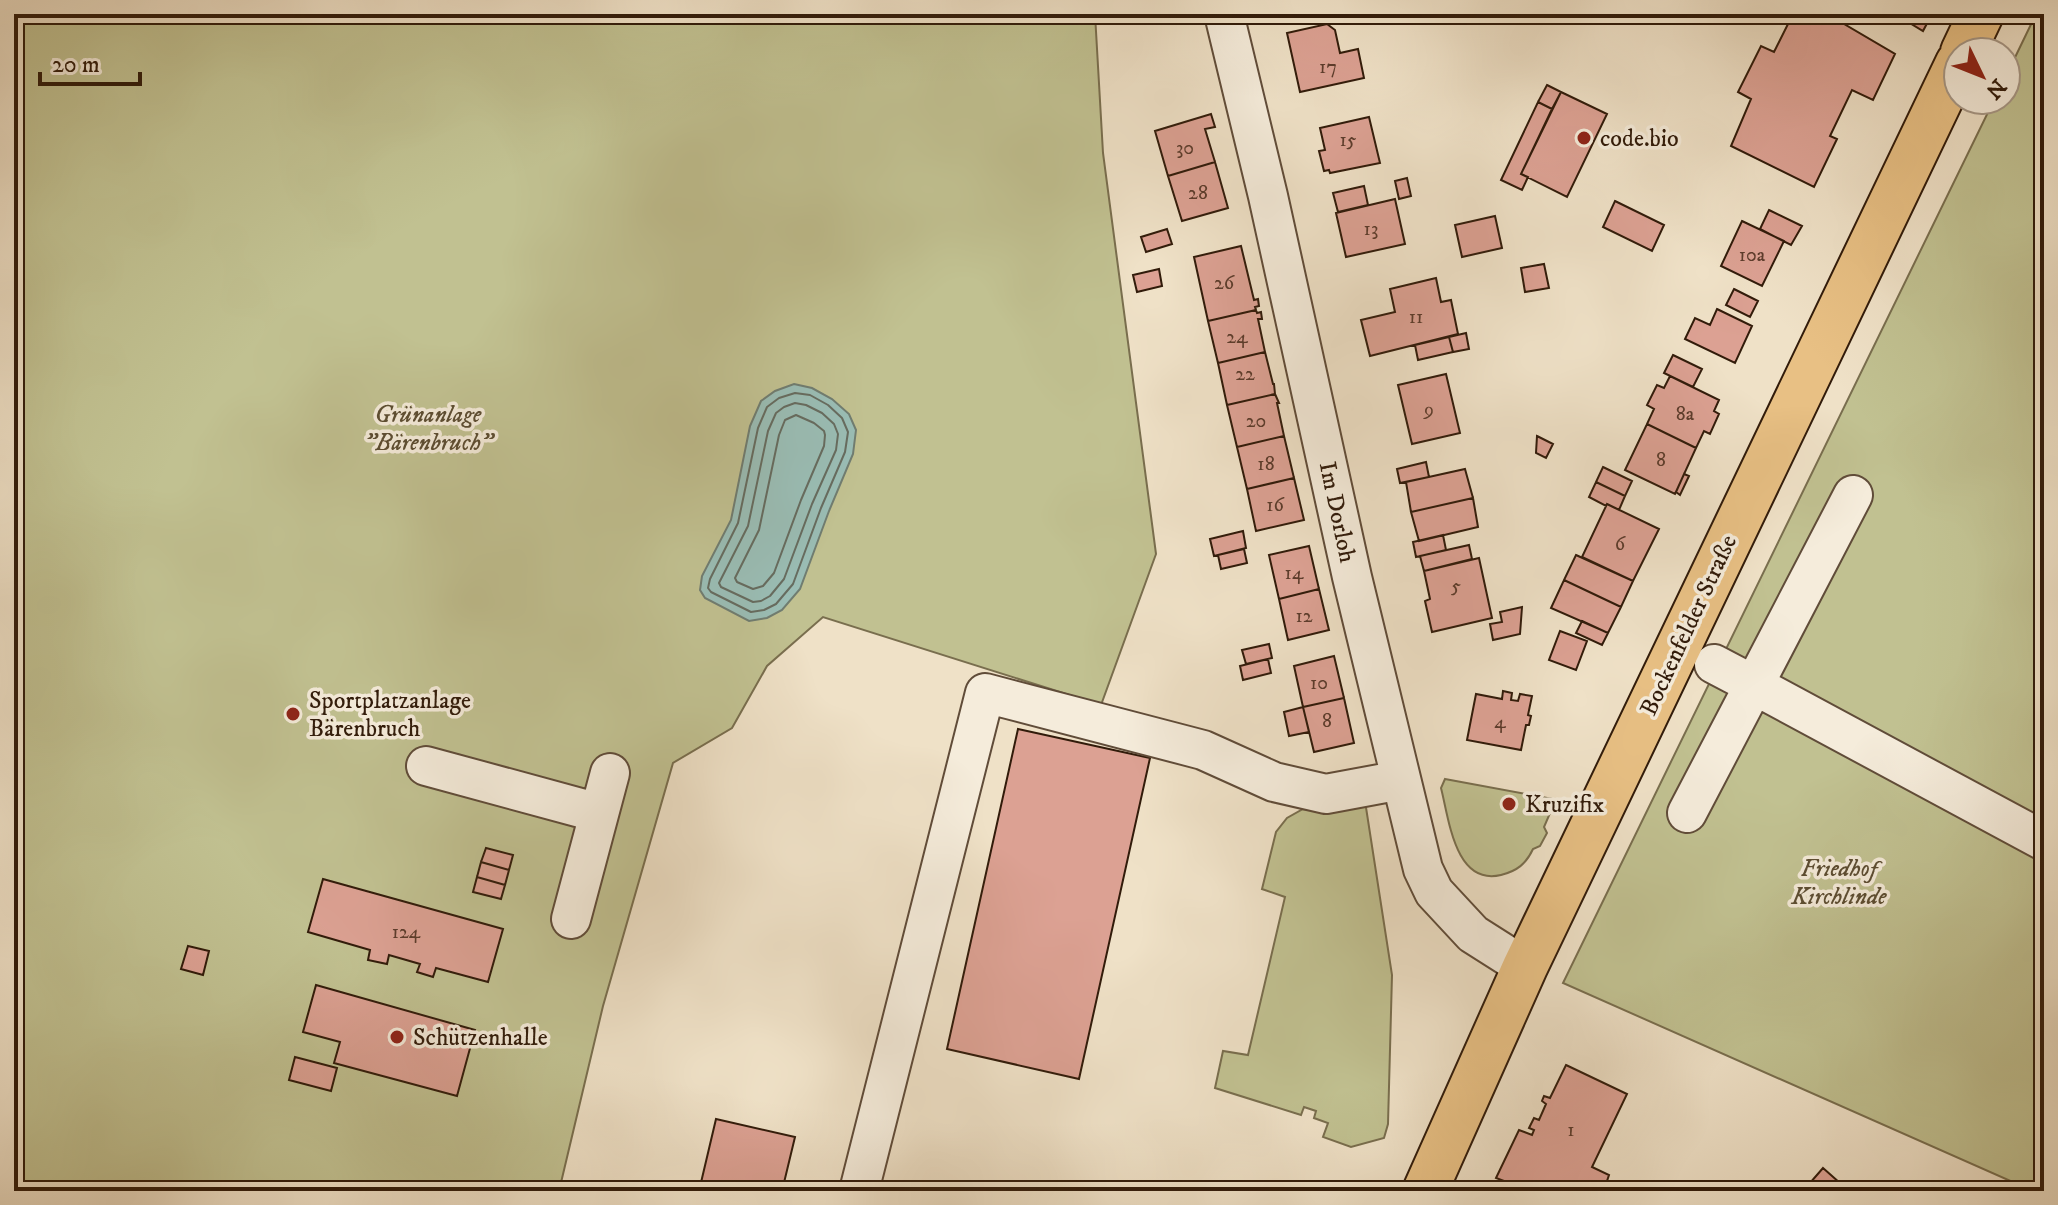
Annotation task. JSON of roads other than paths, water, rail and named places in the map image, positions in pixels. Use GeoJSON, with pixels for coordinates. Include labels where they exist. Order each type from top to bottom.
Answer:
{"type":"FeatureCollection","features":[{"type":"Feature","properties":{"kind":"main road"},"geometry":{"type":"LineString","coordinates":[[1971,36],[1981,14]]}},
{"type":"Feature","properties":{"kind":"main road","name":"Bockenfelder Straße"},"geometry":{"type":"LineString","coordinates":[[1425,1191],[1525,967],[1942,96]]}},
{"type":"Feature","properties":{"kind":"street","name":"Im Dorloh"},"geometry":{"type":"LineString","coordinates":[[1224,14],[1268,196],[1352,577],[1423,869],[1434,892],[1473,934],[1525,967]]}},
{"type":"Feature","properties":{"kind":"street"},"geometry":{"type":"LineString","coordinates":[[1687,813],[1853,495]]}},
{"type":"Feature","properties":{"kind":"street"},"geometry":{"type":"LineString","coordinates":[[1714,664],[2044,841]]}},
{"type":"Feature","properties":{"kind":"street"},"geometry":{"type":"LineString","coordinates":[[859,1191],[985,693],[1203,750],[1274,782],[1326,794],[1401,780]]}},
{"type":"Feature","properties":{"kind":"street"},"geometry":{"type":"LineString","coordinates":[[426,766],[599,813]]}},
{"type":"Feature","properties":{"kind":"street"},"geometry":{"type":"LineString","coordinates":[[571,919],[610,773]]}},
{"type":"Feature","properties":{"kind":"water"},"geometry":{"type":"Polygon","coordinates":[[[794,384],[812,388],[832,399],[849,414],[856,430],[853,454],[800,589],[782,610],[767,618],[749,621],[705,598],[700,590],[702,576],[731,520],[750,426],[761,401],[775,391],[794,384]]]}},
{"type":"Feature","properties":{"kind":"place","name":"code.bio"},"geometry":{"type":"Point","coordinates":[1584,138]}},
{"type":"Feature","properties":{"kind":"place","name":"Sportplatzanlage Bärenbruch"},"geometry":{"type":"Point","coordinates":[293,714]}},
{"type":"Feature","properties":{"kind":"place","name":"Kruzifix"},"geometry":{"type":"Point","coordinates":[1509,804]}},
{"type":"Feature","properties":{"kind":"place","name":"Schützenhalle"},"geometry":{"type":"Point","coordinates":[397,1037]}},
{"type":"Feature","properties":{"kind":"park label","name":"Grünanlage \"Bärenbruch\""},"geometry":{"type":"Point","coordinates":[428,428]}},
{"type":"Feature","properties":{"kind":"park label","name":"Friedhof Kirchlinde"},"geometry":{"type":"Point","coordinates":[1839,882]}}]}
